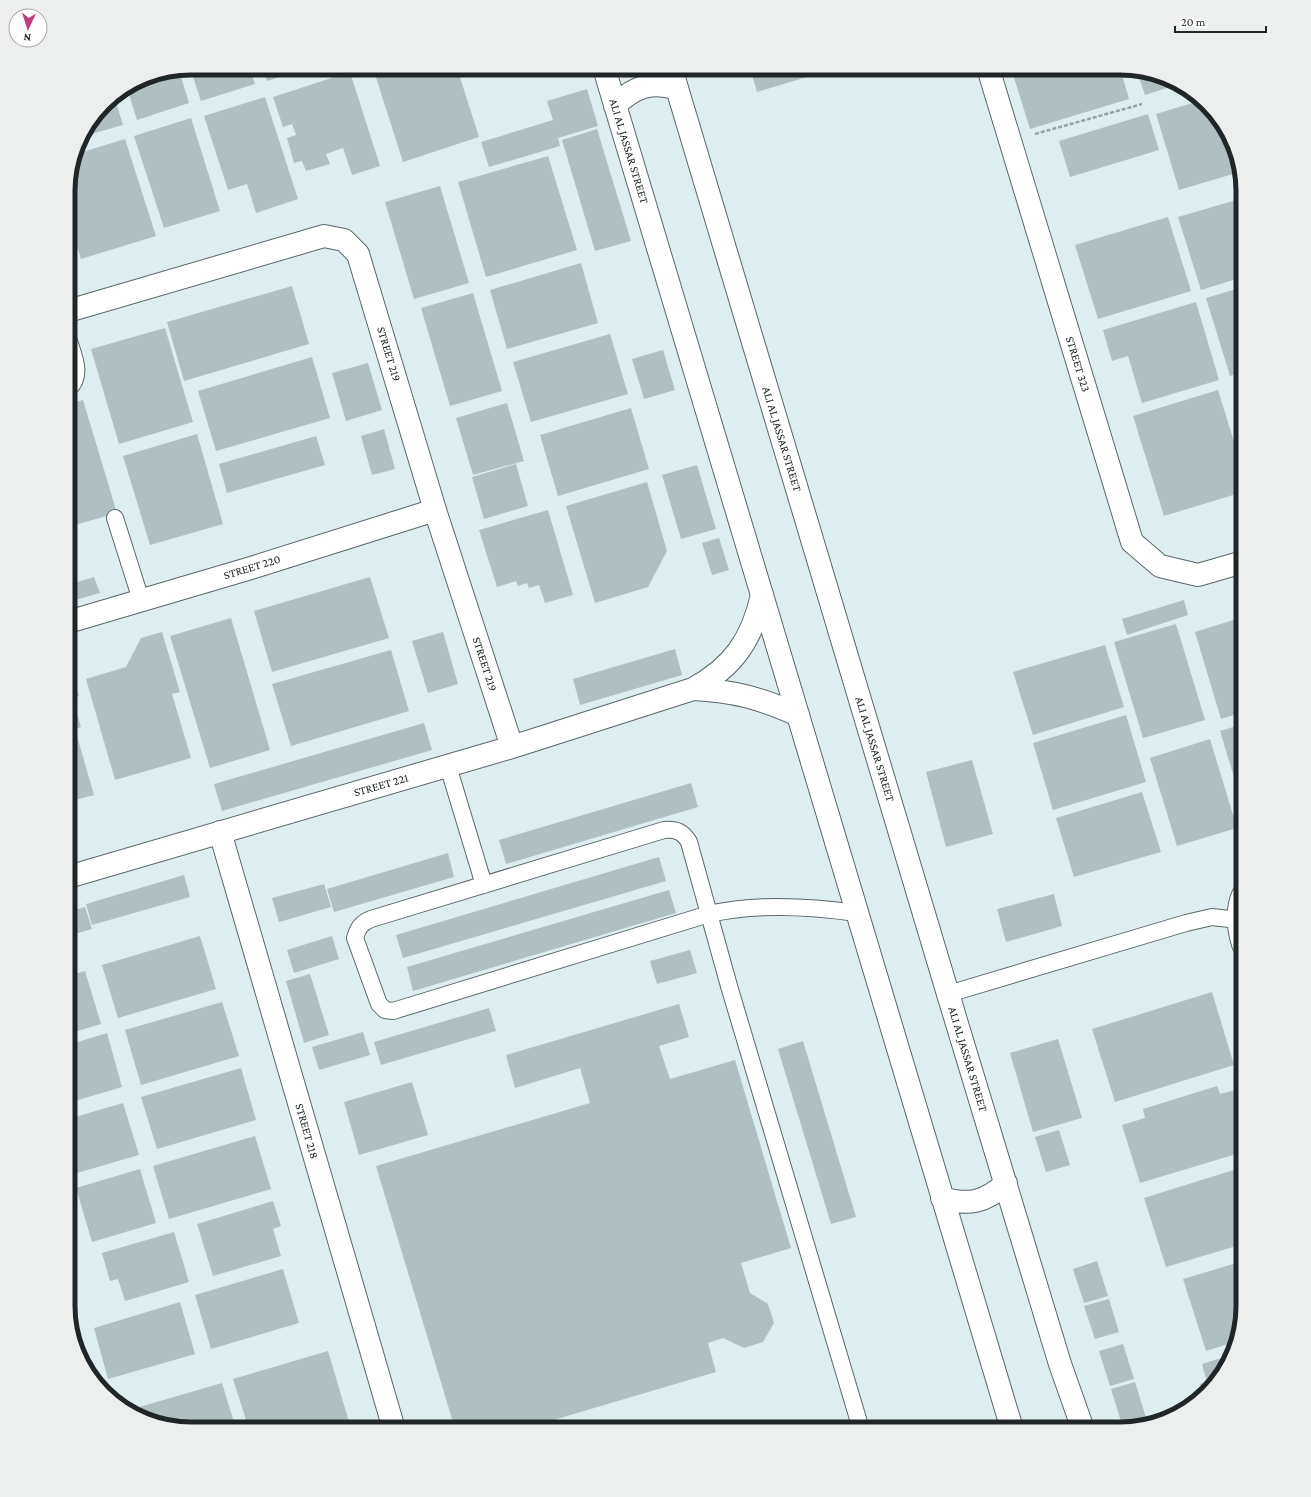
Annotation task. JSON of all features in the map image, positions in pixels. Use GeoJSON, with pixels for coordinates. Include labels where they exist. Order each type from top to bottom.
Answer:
{"type":"FeatureCollection","features":[{"type":"Feature","properties":{"kind":"street","name":"ALI AL JASSAR STREET"},"geometry":{"type":"LineString","coordinates":[[606,75],[1010,1422]]}},
{"type":"Feature","properties":{"kind":"street","name":"ALI AL JASSAR STREET"},"geometry":{"type":"LineString","coordinates":[[673,75],[948,994],[1060,1364],[1080,1422]]}},
{"type":"Feature","properties":{"kind":"street","name":"STREET 323"},"geometry":{"type":"LineString","coordinates":[[990,75],[1132,542],[1160,566],[1198,576],[1236,564]]}},
{"type":"Feature","properties":{"kind":"street"},"geometry":{"type":"LineString","coordinates":[[615,106],[624,96],[646,85],[662,85],[677,89]]}},
{"type":"Feature","properties":{"kind":"street","name":"STREET 219"},"geometry":{"type":"LineString","coordinates":[[75,309],[324,236],[344,240],[358,254],[435,510],[512,747]]}},
{"type":"Feature","properties":{"kind":"street","name":"STREET 220"},"geometry":{"type":"LineString","coordinates":[[75,620],[435,510]]}},
{"type":"Feature","properties":{"kind":"street","name":"STREET 221"},"geometry":{"type":"LineString","coordinates":[[75,875],[512,747],[693,688],[710,680],[737,654],[749,636],[757,616],[762,595]]}},
{"type":"Feature","properties":{"kind":"street","name":"STREET 221"},"geometry":{"type":"LineString","coordinates":[[693,688],[720,690],[747,695],[798,715]]}},
{"type":"Feature","properties":{"kind":"street","name":"STREET 218"},"geometry":{"type":"LineString","coordinates":[[220,832],[392,1422]]}},
{"type":"Feature","properties":{"kind":"street"},"geometry":{"type":"LineString","coordinates":[[942,1198],[963,1203],[974,1202],[997,1192],[1006,1183]]}},
{"type":"Feature","properties":{"kind":"lane"},"geometry":{"type":"LineString","coordinates":[[75,365],[77,373],[75,381]]}},
{"type":"Feature","properties":{"kind":"lane"},"geometry":{"type":"LineString","coordinates":[[115,518],[141,600]]}},
{"type":"Feature","properties":{"kind":"lane"},"geometry":{"type":"LineString","coordinates":[[448,766],[484,885]]}},
{"type":"Feature","properties":{"kind":"lane"},"geometry":{"type":"LineString","coordinates":[[857,913],[824,909],[785,907],[732,909],[709,914],[393,1011],[385,1010],[379,1004],[355,938],[357,929],[362,923],[371,919],[672,829],[684,835],[689,842],[709,914],[859,1422]]}},
{"type":"Feature","properties":{"kind":"lane"},"geometry":{"type":"LineString","coordinates":[[948,994],[1186,923],[1212,917],[1236,920]]}},
{"type":"Feature","properties":{"kind":"path"},"geometry":{"type":"LineString","coordinates":[[1010,141],[1142,104]]}},
{"type":"Feature","properties":{"kind":"building"},"geometry":{"type":"Polygon","coordinates":[[[181,75],[189,103],[137,120],[129,94],[154,81],[181,75]]]}},
{"type":"Feature","properties":{"kind":"building"},"geometry":{"type":"Polygon","coordinates":[[[192,75],[252,75],[255,84],[201,101],[192,75]]]}},
{"type":"Feature","properties":{"kind":"building"},"geometry":{"type":"Polygon","coordinates":[[[265,75],[286,75],[267,81],[265,75]]]}},
{"type":"Feature","properties":{"kind":"building"},"geometry":{"type":"Polygon","coordinates":[[[341,75],[351,75],[380,166],[352,175],[343,148],[326,154],[330,164],[306,171],[302,161],[294,163],[287,138],[296,135],[292,124],[283,127],[273,97],[341,75]]]}},
{"type":"Feature","properties":{"kind":"building"},"geometry":{"type":"Polygon","coordinates":[[[375,75],[459,75],[479,137],[403,162],[375,75]]]}},
{"type":"Feature","properties":{"kind":"building"},"geometry":{"type":"Polygon","coordinates":[[[752,75],[814,75],[757,92],[752,75]]]}},
{"type":"Feature","properties":{"kind":"building"},"geometry":{"type":"Polygon","coordinates":[[[1013,75],[1122,75],[1129,99],[1030,129],[1013,75]]]}},
{"type":"Feature","properties":{"kind":"building"},"geometry":{"type":"Polygon","coordinates":[[[1139,76],[1157,81],[1170,87],[1145,95],[1139,76]]]}},
{"type":"Feature","properties":{"kind":"building"},"geometry":{"type":"Polygon","coordinates":[[[587,89],[598,126],[558,138],[560,146],[489,167],[481,142],[553,120],[547,101],[587,89]]]}},
{"type":"Feature","properties":{"kind":"building"},"geometry":{"type":"Polygon","coordinates":[[[265,97],[298,199],[256,213],[247,184],[228,190],[204,116],[265,97]]]}},
{"type":"Feature","properties":{"kind":"building"},"geometry":{"type":"Polygon","coordinates":[[[116,103],[123,125],[90,134],[99,120],[116,103]]]}},
{"type":"Feature","properties":{"kind":"building"},"geometry":{"type":"Polygon","coordinates":[[[1194,103],[1196,104],[1212,120],[1220,133],[1233,174],[1179,190],[1156,114],[1194,103]]]}},
{"type":"Feature","properties":{"kind":"building"},"geometry":{"type":"Polygon","coordinates":[[[1148,114],[1159,150],[1070,177],[1059,141],[1148,114]]]}},
{"type":"Feature","properties":{"kind":"building"},"geometry":{"type":"Polygon","coordinates":[[[191,118],[220,211],[164,228],[134,136],[191,118]]]}},
{"type":"Feature","properties":{"kind":"building"},"geometry":{"type":"Polygon","coordinates":[[[597,129],[631,241],[595,251],[562,140],[597,129]]]}},
{"type":"Feature","properties":{"kind":"building"},"geometry":{"type":"Polygon","coordinates":[[[125,139],[156,236],[81,259],[75,240],[75,184],[82,152],[125,139]]]}},
{"type":"Feature","properties":{"kind":"building"},"geometry":{"type":"Polygon","coordinates":[[[548,156],[577,250],[486,277],[458,182],[548,156]]]}},
{"type":"Feature","properties":{"kind":"building"},"geometry":{"type":"Polygon","coordinates":[[[440,186],[469,283],[414,299],[385,202],[440,186]]]}},
{"type":"Feature","properties":{"kind":"building"},"geometry":{"type":"Polygon","coordinates":[[[1236,200],[1236,279],[1201,290],[1178,217],[1236,200]]]}},
{"type":"Feature","properties":{"kind":"building"},"geometry":{"type":"Polygon","coordinates":[[[1168,217],[1191,291],[1098,319],[1075,245],[1168,217]]]}},
{"type":"Feature","properties":{"kind":"building"},"geometry":{"type":"Polygon","coordinates":[[[581,263],[598,323],[507,349],[490,290],[581,263]]]}},
{"type":"Feature","properties":{"kind":"building"},"geometry":{"type":"Polygon","coordinates":[[[292,286],[309,344],[184,381],[167,322],[292,286]]]}},
{"type":"Feature","properties":{"kind":"building"},"geometry":{"type":"Polygon","coordinates":[[[1236,289],[1236,374],[1230,376],[1206,298],[1236,289]]]}},
{"type":"Feature","properties":{"kind":"building"},"geometry":{"type":"Polygon","coordinates":[[[473,293],[502,391],[450,406],[421,308],[473,293]]]}},
{"type":"Feature","properties":{"kind":"building"},"geometry":{"type":"Polygon","coordinates":[[[1196,302],[1219,380],[1142,403],[1128,356],[1112,361],[1103,330],[1196,302]]]}},
{"type":"Feature","properties":{"kind":"building"},"geometry":{"type":"Polygon","coordinates":[[[165,328],[193,422],[119,444],[91,349],[165,328]]]}},
{"type":"Feature","properties":{"kind":"building"},"geometry":{"type":"Polygon","coordinates":[[[610,334],[628,394],[531,422],[513,362],[610,334]]]}},
{"type":"Feature","properties":{"kind":"building"},"geometry":{"type":"Polygon","coordinates":[[[663,350],[675,390],[644,399],[632,359],[663,350]]]}},
{"type":"Feature","properties":{"kind":"building"},"geometry":{"type":"Polygon","coordinates":[[[312,357],[330,418],[216,451],[198,391],[312,357]]]}},
{"type":"Feature","properties":{"kind":"building"},"geometry":{"type":"Polygon","coordinates":[[[368,363],[382,410],[346,421],[332,373],[368,363]]]}},
{"type":"Feature","properties":{"kind":"building"},"geometry":{"type":"Polygon","coordinates":[[[1218,390],[1236,448],[1236,494],[1164,516],[1133,416],[1218,390]]]}},
{"type":"Feature","properties":{"kind":"building"},"geometry":{"type":"Polygon","coordinates":[[[83,400],[117,513],[75,525],[75,402],[83,400]]]}},
{"type":"Feature","properties":{"kind":"building"},"geometry":{"type":"Polygon","coordinates":[[[507,403],[524,461],[473,475],[456,418],[507,403]]]}},
{"type":"Feature","properties":{"kind":"building"},"geometry":{"type":"Polygon","coordinates":[[[631,408],[649,469],[558,496],[540,435],[631,408]]]}},
{"type":"Feature","properties":{"kind":"building"},"geometry":{"type":"Polygon","coordinates":[[[384,429],[395,469],[372,475],[361,436],[384,429]]]}},
{"type":"Feature","properties":{"kind":"building"},"geometry":{"type":"Polygon","coordinates":[[[197,434],[223,524],[150,545],[123,456],[197,434]]]}},
{"type":"Feature","properties":{"kind":"building"},"geometry":{"type":"Polygon","coordinates":[[[316,436],[325,465],[227,493],[219,464],[316,436]]]}},
{"type":"Feature","properties":{"kind":"building"},"geometry":{"type":"Polygon","coordinates":[[[516,464],[528,506],[484,519],[472,477],[516,464]]]}},
{"type":"Feature","properties":{"kind":"building"},"geometry":{"type":"Polygon","coordinates":[[[697,465],[716,529],[681,539],[662,475],[697,465]]]}},
{"type":"Feature","properties":{"kind":"building"},"geometry":{"type":"Polygon","coordinates":[[[647,482],[667,551],[648,587],[595,603],[566,506],[647,482]]]}},
{"type":"Feature","properties":{"kind":"building"},"geometry":{"type":"Polygon","coordinates":[[[548,510],[573,595],[545,603],[539,585],[529,588],[527,583],[518,586],[516,581],[497,587],[479,530],[548,510]]]}},
{"type":"Feature","properties":{"kind":"building"},"geometry":{"type":"Polygon","coordinates":[[[719,538],[729,570],[712,575],[702,543],[719,538]]]}},
{"type":"Feature","properties":{"kind":"building"},"geometry":{"type":"Polygon","coordinates":[[[94,577],[100,593],[75,600],[75,583],[94,577]]]}},
{"type":"Feature","properties":{"kind":"building"},"geometry":{"type":"Polygon","coordinates":[[[370,577],[389,638],[272,672],[254,611],[370,577]]]}},
{"type":"Feature","properties":{"kind":"building"},"geometry":{"type":"Polygon","coordinates":[[[1184,600],[1188,615],[1127,635],[1122,619],[1184,600]]]}},
{"type":"Feature","properties":{"kind":"building"},"geometry":{"type":"Polygon","coordinates":[[[231,618],[270,750],[210,768],[170,636],[231,618]]]}},
{"type":"Feature","properties":{"kind":"building"},"geometry":{"type":"Polygon","coordinates":[[[1236,619],[1236,714],[1221,719],[1195,632],[1236,619]]]}},
{"type":"Feature","properties":{"kind":"building"},"geometry":{"type":"Polygon","coordinates":[[[1176,624],[1205,720],[1143,738],[1114,642],[1176,624]]]}},
{"type":"Feature","properties":{"kind":"building"},"geometry":{"type":"Polygon","coordinates":[[[162,632],[180,692],[172,694],[191,758],[115,780],[86,679],[126,667],[141,638],[162,632]]]}},
{"type":"Feature","properties":{"kind":"building"},"geometry":{"type":"Polygon","coordinates":[[[443,632],[458,684],[428,693],[412,641],[443,632]]]}},
{"type":"Feature","properties":{"kind":"building"},"geometry":{"type":"Polygon","coordinates":[[[1105,645],[1124,707],[1033,735],[1013,672],[1105,645]]]}},
{"type":"Feature","properties":{"kind":"building"},"geometry":{"type":"Polygon","coordinates":[[[675,649],[682,675],[580,705],[573,679],[675,649]]]}},
{"type":"Feature","properties":{"kind":"building"},"geometry":{"type":"Polygon","coordinates":[[[391,650],[409,711],[291,746],[272,684],[391,650]]]}},
{"type":"Feature","properties":{"kind":"building"},"geometry":{"type":"Polygon","coordinates":[[[75,683],[79,696],[75,697],[75,683]]]}},
{"type":"Feature","properties":{"kind":"building"},"geometry":{"type":"Polygon","coordinates":[[[75,707],[81,727],[75,729],[75,707]]]}},
{"type":"Feature","properties":{"kind":"building"},"geometry":{"type":"Polygon","coordinates":[[[1126,715],[1146,782],[1053,810],[1033,743],[1126,715]]]}},
{"type":"Feature","properties":{"kind":"building"},"geometry":{"type":"Polygon","coordinates":[[[424,723],[432,750],[222,811],[214,784],[424,723]]]}},
{"type":"Feature","properties":{"kind":"building"},"geometry":{"type":"Polygon","coordinates":[[[1236,726],[1236,784],[1220,731],[1236,726]]]}},
{"type":"Feature","properties":{"kind":"building"},"geometry":{"type":"Polygon","coordinates":[[[75,729],[94,795],[75,800],[75,729]]]}},
{"type":"Feature","properties":{"kind":"building"},"geometry":{"type":"Polygon","coordinates":[[[1210,739],[1236,828],[1177,846],[1150,758],[1210,739]]]}},
{"type":"Feature","properties":{"kind":"building"},"geometry":{"type":"Polygon","coordinates":[[[972,760],[993,834],[946,847],[926,772],[972,760]]]}},
{"type":"Feature","properties":{"kind":"building"},"geometry":{"type":"Polygon","coordinates":[[[691,783],[698,807],[506,864],[499,840],[691,783]]]}},
{"type":"Feature","properties":{"kind":"building"},"geometry":{"type":"Polygon","coordinates":[[[1142,792],[1161,852],[1074,877],[1056,818],[1142,792]]]}},
{"type":"Feature","properties":{"kind":"building"},"geometry":{"type":"Polygon","coordinates":[[[448,853],[454,877],[334,912],[327,889],[448,853]]]}},
{"type":"Feature","properties":{"kind":"building"},"geometry":{"type":"Polygon","coordinates":[[[659,857],[666,881],[403,958],[396,935],[659,857]]]}},
{"type":"Feature","properties":{"kind":"building"},"geometry":{"type":"Polygon","coordinates":[[[184,875],[190,897],[92,925],[86,904],[184,875]]]}},
{"type":"Feature","properties":{"kind":"building"},"geometry":{"type":"Polygon","coordinates":[[[324,884],[331,907],[279,922],[272,898],[324,884]]]}},
{"type":"Feature","properties":{"kind":"building"},"geometry":{"type":"Polygon","coordinates":[[[669,890],[676,913],[413,991],[407,967],[669,890]]]}},
{"type":"Feature","properties":{"kind":"building"},"geometry":{"type":"Polygon","coordinates":[[[1054,894],[1062,926],[1006,942],[997,909],[1054,894]]]}},
{"type":"Feature","properties":{"kind":"building"},"geometry":{"type":"Polygon","coordinates":[[[85,907],[92,929],[75,934],[75,910],[85,907]]]}},
{"type":"Feature","properties":{"kind":"building"},"geometry":{"type":"Polygon","coordinates":[[[200,936],[216,989],[118,1018],[102,965],[200,936]]]}},
{"type":"Feature","properties":{"kind":"building"},"geometry":{"type":"Polygon","coordinates":[[[332,936],[339,959],[294,973],[287,950],[332,936]]]}},
{"type":"Feature","properties":{"kind":"building"},"geometry":{"type":"Polygon","coordinates":[[[690,950],[697,973],[657,984],[650,961],[690,950]]]}},
{"type":"Feature","properties":{"kind":"building"},"geometry":{"type":"Polygon","coordinates":[[[85,971],[101,1024],[75,1032],[75,974],[85,971]]]}},
{"type":"Feature","properties":{"kind":"building"},"geometry":{"type":"Polygon","coordinates":[[[310,974],[329,1035],[304,1043],[286,981],[310,974]]]}},
{"type":"Feature","properties":{"kind":"building"},"geometry":{"type":"Polygon","coordinates":[[[1212,992],[1234,1065],[1115,1102],[1092,1029],[1212,992]]]}},
{"type":"Feature","properties":{"kind":"building"},"geometry":{"type":"Polygon","coordinates":[[[222,1002],[239,1056],[141,1085],[125,1030],[222,1002]]]}},
{"type":"Feature","properties":{"kind":"building"},"geometry":{"type":"Polygon","coordinates":[[[679,1004],[689,1037],[659,1046],[670,1079],[735,1060],[791,1248],[741,1263],[750,1293],[768,1304],[774,1323],[763,1342],[744,1348],[723,1338],[708,1343],[716,1372],[547,1422],[453,1422],[376,1166],[590,1103],[580,1068],[515,1088],[506,1055],[679,1004]]]}},
{"type":"Feature","properties":{"kind":"building"},"geometry":{"type":"Polygon","coordinates":[[[489,1008],[496,1031],[381,1065],[374,1042],[489,1008]]]}},
{"type":"Feature","properties":{"kind":"building"},"geometry":{"type":"Polygon","coordinates":[[[363,1032],[370,1055],[319,1070],[312,1047],[363,1032]]]}},
{"type":"Feature","properties":{"kind":"building"},"geometry":{"type":"Polygon","coordinates":[[[107,1033],[122,1087],[75,1101],[75,1043],[107,1033]]]}},
{"type":"Feature","properties":{"kind":"building"},"geometry":{"type":"Polygon","coordinates":[[[1058,1039],[1082,1118],[1033,1132],[1010,1053],[1058,1039]]]}},
{"type":"Feature","properties":{"kind":"building"},"geometry":{"type":"Polygon","coordinates":[[[803,1041],[856,1217],[831,1224],[778,1049],[803,1041]]]}},
{"type":"Feature","properties":{"kind":"building"},"geometry":{"type":"Polygon","coordinates":[[[241,1068],[256,1120],[157,1149],[141,1097],[241,1068]]]}},
{"type":"Feature","properties":{"kind":"building"},"geometry":{"type":"Polygon","coordinates":[[[412,1082],[428,1135],[359,1155],[344,1102],[412,1082]]]}},
{"type":"Feature","properties":{"kind":"building"},"geometry":{"type":"Polygon","coordinates":[[[1217,1086],[1220,1094],[1236,1090],[1236,1154],[1140,1183],[1122,1125],[1145,1118],[1143,1109],[1217,1086]]]}},
{"type":"Feature","properties":{"kind":"building"},"geometry":{"type":"Polygon","coordinates":[[[123,1103],[139,1155],[75,1174],[75,1117],[123,1103]]]}},
{"type":"Feature","properties":{"kind":"building"},"geometry":{"type":"Polygon","coordinates":[[[1059,1130],[1070,1165],[1046,1172],[1035,1137],[1059,1130]]]}},
{"type":"Feature","properties":{"kind":"building"},"geometry":{"type":"Polygon","coordinates":[[[255,1136],[271,1189],[169,1219],[153,1166],[255,1136]]]}},
{"type":"Feature","properties":{"kind":"building"},"geometry":{"type":"Polygon","coordinates":[[[140,1169],[156,1223],[92,1242],[76,1188],[140,1169]]]}},
{"type":"Feature","properties":{"kind":"building"},"geometry":{"type":"Polygon","coordinates":[[[1236,1169],[1236,1246],[1166,1267],[1144,1198],[1236,1169]]]}},
{"type":"Feature","properties":{"kind":"building"},"geometry":{"type":"Polygon","coordinates":[[[273,1201],[281,1226],[273,1229],[281,1256],[213,1276],[197,1224],[273,1201]]]}},
{"type":"Feature","properties":{"kind":"building"},"geometry":{"type":"Polygon","coordinates":[[[174,1232],[189,1282],[125,1301],[118,1279],[110,1281],[102,1253],[174,1232]]]}},
{"type":"Feature","properties":{"kind":"building"},"geometry":{"type":"Polygon","coordinates":[[[1097,1261],[1108,1296],[1084,1303],[1073,1269],[1097,1261]]]}},
{"type":"Feature","properties":{"kind":"building"},"geometry":{"type":"Polygon","coordinates":[[[1236,1263],[1236,1313],[1234,1329],[1230,1344],[1206,1351],[1183,1279],[1236,1263]]]}},
{"type":"Feature","properties":{"kind":"building"},"geometry":{"type":"Polygon","coordinates":[[[283,1269],[299,1323],[211,1349],[195,1295],[283,1269]]]}},
{"type":"Feature","properties":{"kind":"building"},"geometry":{"type":"Polygon","coordinates":[[[1109,1299],[1119,1332],[1095,1339],[1084,1306],[1109,1299]]]}},
{"type":"Feature","properties":{"kind":"building"},"geometry":{"type":"Polygon","coordinates":[[[180,1302],[195,1354],[108,1379],[94,1328],[180,1302]]]}},
{"type":"Feature","properties":{"kind":"building"},"geometry":{"type":"Polygon","coordinates":[[[1123,1344],[1134,1379],[1110,1386],[1099,1351],[1123,1344]]]}},
{"type":"Feature","properties":{"kind":"building"},"geometry":{"type":"Polygon","coordinates":[[[328,1351],[349,1422],[247,1422],[233,1379],[328,1351]]]}},
{"type":"Feature","properties":{"kind":"building"},"geometry":{"type":"Polygon","coordinates":[[[1224,1357],[1207,1382],[1202,1364],[1224,1357]]]}},
{"type":"Feature","properties":{"kind":"building"},"geometry":{"type":"Polygon","coordinates":[[[1135,1382],[1146,1419],[1121,1422],[1111,1389],[1135,1382]]]}},
{"type":"Feature","properties":{"kind":"building"},"geometry":{"type":"Polygon","coordinates":[[[1207,1382],[1201,1389],[1200,1384],[1207,1382]]]}},
{"type":"Feature","properties":{"kind":"building"},"geometry":{"type":"Polygon","coordinates":[[[222,1383],[234,1422],[184,1422],[168,1420],[154,1416],[136,1408],[222,1383]]]}}]}
